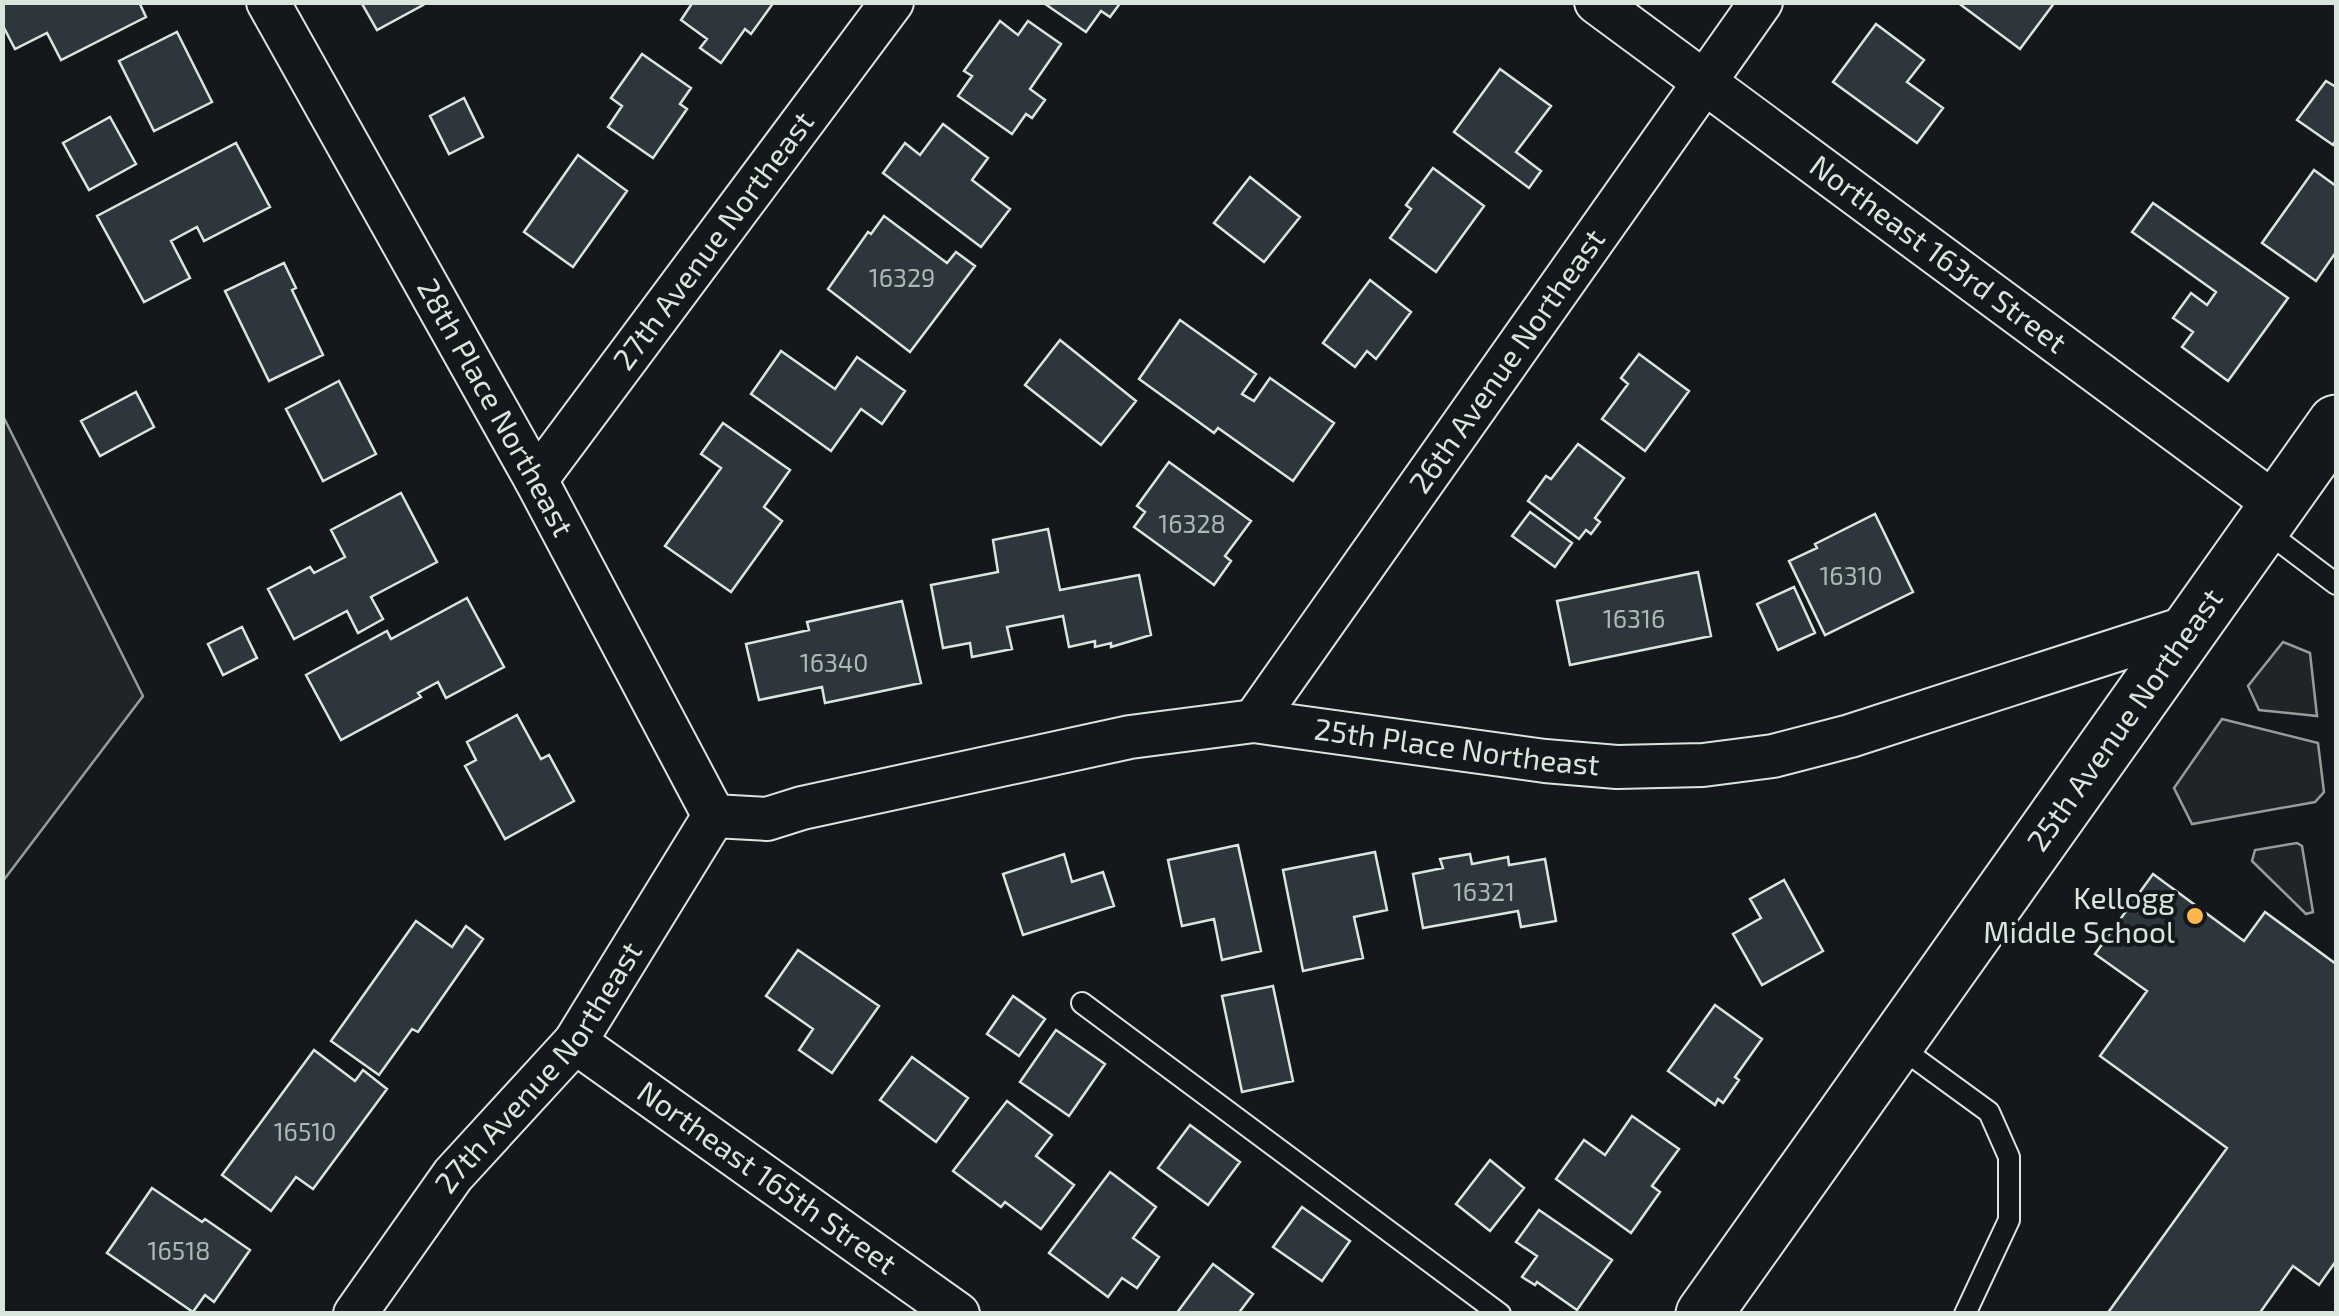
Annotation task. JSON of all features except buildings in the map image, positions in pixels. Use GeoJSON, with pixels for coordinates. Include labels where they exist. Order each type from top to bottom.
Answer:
{"type":"FeatureCollection","features":[{"type":"Feature","properties":{"kind":"street","name":"28th Place Northeast"},"geometry":{"type":"LineString","coordinates":[[268,2],[536,480],[714,816]]}},
{"type":"Feature","properties":{"kind":"street","name":"27th Avenue Northeast"},"geometry":{"type":"LineString","coordinates":[[536,480],[892,2]]}},
{"type":"Feature","properties":{"kind":"street","name":"Northeast 163rd Street"},"geometry":{"type":"LineString","coordinates":[[1596,2],[2270,517]]}},
{"type":"Feature","properties":{"kind":"street","name":"26th Avenue Northeast"},"geometry":{"type":"LineString","coordinates":[[1254,721],[1760,2]]}},
{"type":"Feature","properties":{"kind":"street","name":"25th Avenue Northeast"},"geometry":{"type":"LineString","coordinates":[[1704,1314],[2336,423]]}},
{"type":"Feature","properties":{"kind":"street","name":"25th Place Northeast"},"geometry":{"type":"LineString","coordinates":[[714,816],[767,819],[802,808],[1130,737],[1254,721],[1616,767],[1702,765],[1773,756],[1850,736],[2190,626]]}},
{"type":"Feature","properties":{"kind":"street","name":"27th Avenue Northeast"},"geometry":{"type":"LineString","coordinates":[[356,1314],[453,1175],[575,1042],[714,816]]}},
{"type":"Feature","properties":{"kind":"street","name":"Northeast 165th Street"},"geometry":{"type":"LineString","coordinates":[[575,1042],[958,1314]]}},
{"type":"Feature","properties":{"kind":"lane"},"geometry":{"type":"LineString","coordinates":[[2270,517],[2336,584]]}},
{"type":"Feature","properties":{"kind":"lane"},"geometry":{"type":"LineString","coordinates":[[1082,1003],[1500,1314]]}},
{"type":"Feature","properties":{"kind":"lane"},"geometry":{"type":"LineString","coordinates":[[1895,1044],[1989,1112],[2009,1157],[2009,1220],[1965,1314]]}},
{"type":"Feature","properties":{"kind":"shaded area"},"geometry":{"type":"Polygon","coordinates":[[[3,416],[143,696],[2,881],[3,416]]]}},
{"type":"Feature","properties":{"kind":"shaded area"},"geometry":{"type":"Polygon","coordinates":[[[2283,642],[2310,653],[2317,716],[2259,710],[2248,686],[2283,642]]]}},
{"type":"Feature","properties":{"kind":"shaded area"},"geometry":{"type":"Polygon","coordinates":[[[2222,719],[2318,743],[2324,792],[2315,802],[2192,824],[2174,788],[2222,719]]]}},
{"type":"Feature","properties":{"kind":"shaded area"},"geometry":{"type":"Polygon","coordinates":[[[2297,843],[2302,846],[2313,912],[2306,914],[2252,861],[2255,850],[2297,843]]]}},
{"type":"Feature","properties":{"kind":"place","name":"Kellogg Middle School"},"geometry":{"type":"Point","coordinates":[2195,916]}}]}
